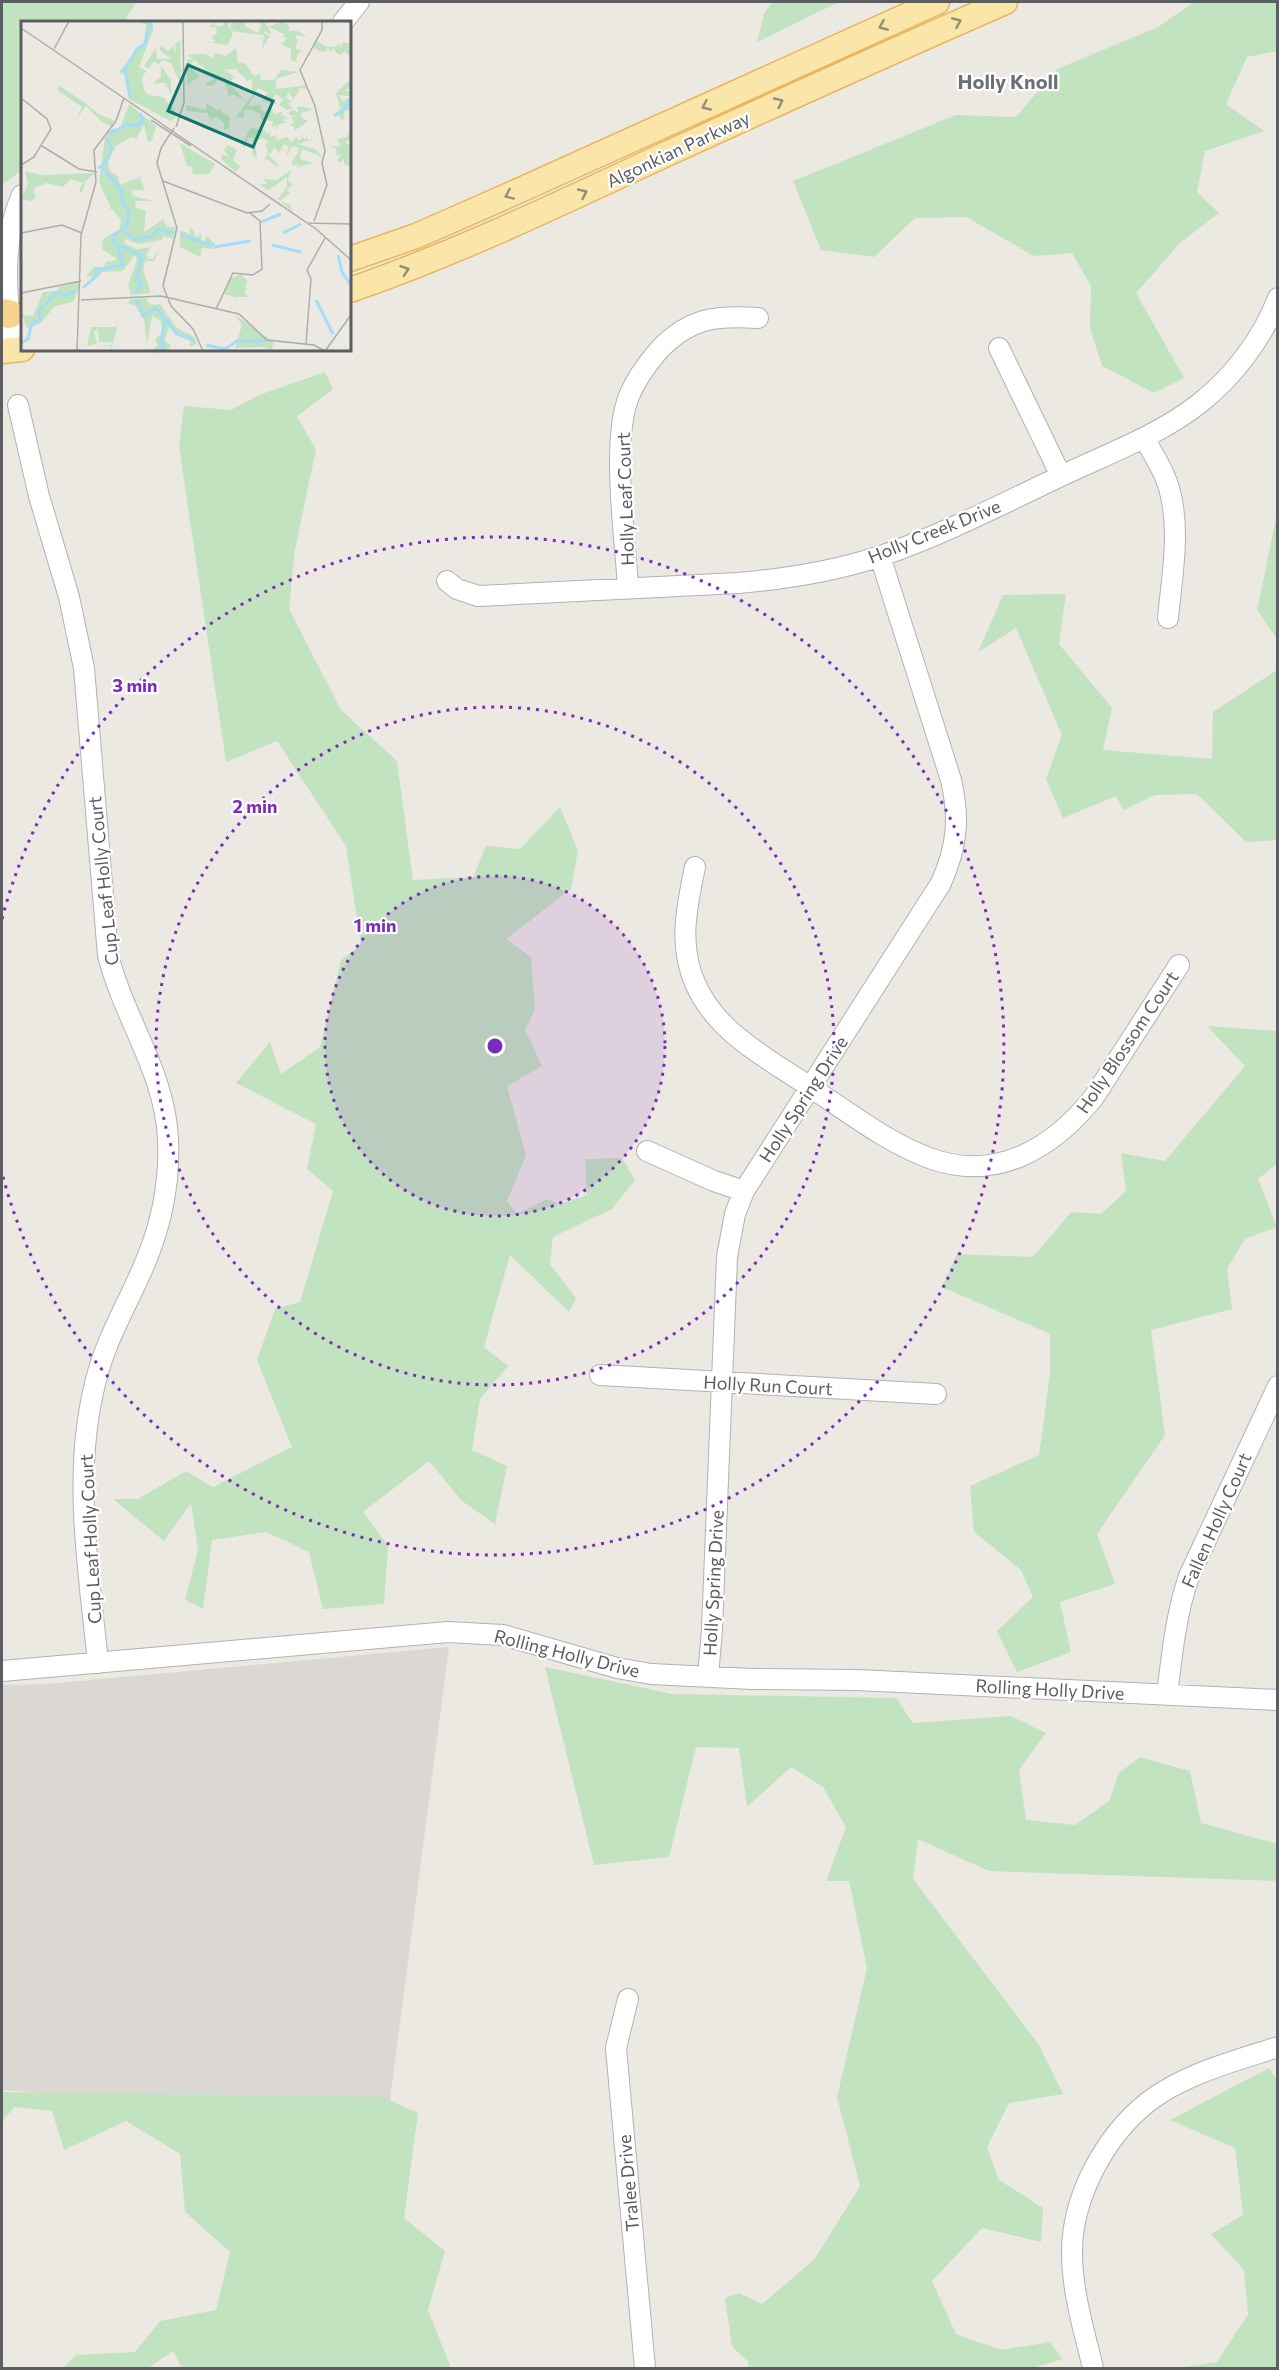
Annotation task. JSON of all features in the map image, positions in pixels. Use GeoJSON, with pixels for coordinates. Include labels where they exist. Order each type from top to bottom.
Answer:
{"type":"FeatureCollection","features":[{"type":"Feature","properties":{"kind":"main road","name":"Algonkian Parkway"},"geometry":{"type":"LineString","coordinates":[[351,259],[416,236],[477,210],[937,2]]}},
{"type":"Feature","properties":{"kind":"main road","name":"Algonkian Parkway"},"geometry":{"type":"LineString","coordinates":[[351,290],[421,265],[511,226],[816,85],[1005,2]]}},
{"type":"Feature","properties":{"kind":"street"},"geometry":{"type":"LineString","coordinates":[[344,21],[359,2]]}},
{"type":"Feature","properties":{"kind":"street"},"geometry":{"type":"LineString","coordinates":[[12,350],[5,261],[12,219],[21,197]]}},
{"type":"Feature","properties":{"kind":"street","name":"Holly Creek Drive"},"geometry":{"type":"LineString","coordinates":[[447,581],[457,589],[478,596],[738,583],[775,580],[842,567],[880,556],[959,525],[1144,438],[1177,420],[1202,401],[1226,378],[1261,332],[1278,298]]}},
{"type":"Feature","properties":{"kind":"street","name":"Holly Leaf Court"},"geometry":{"type":"LineString","coordinates":[[628,587],[620,456],[622,425],[629,396],[646,364],[670,339],[685,329],[701,320],[725,316],[758,318]]}},
{"type":"Feature","properties":{"kind":"street"},"geometry":{"type":"LineString","coordinates":[[999,348],[1061,476]]}},
{"type":"Feature","properties":{"kind":"street","name":"Cup Leaf Holly Court"},"geometry":{"type":"LineString","coordinates":[[18,405],[39,496],[69,597],[84,668],[108,955],[114,981],[125,1010],[157,1079],[168,1137],[164,1208],[156,1235],[104,1352],[89,1414],[84,1450],[84,1502],[98,1664]]}},
{"type":"Feature","properties":{"kind":"street"},"geometry":{"type":"LineString","coordinates":[[1144,438],[1162,468],[1174,510],[1175,532],[1168,618]]}},
{"type":"Feature","properties":{"kind":"street","name":"Holly Spring Drive"},"geometry":{"type":"LineString","coordinates":[[708,1677],[727,1257],[735,1214],[744,1191],[941,883],[954,844],[957,818],[951,780],[880,556]]}},
{"type":"Feature","properties":{"kind":"street","name":"Holly Blossom Court"},"geometry":{"type":"LineString","coordinates":[[695,867],[685,920],[685,941],[694,981],[716,1018],[734,1036],[894,1142],[933,1160],[953,1164],[980,1165],[1023,1156],[1044,1145],[1078,1117],[1094,1097],[1179,964]]}},
{"type":"Feature","properties":{"kind":"street"},"geometry":{"type":"LineString","coordinates":[[647,1151],[714,1181],[744,1191]]}},
{"type":"Feature","properties":{"kind":"street","name":"Holly Run Court"},"geometry":{"type":"LineString","coordinates":[[600,1375],[936,1394]]}},
{"type":"Feature","properties":{"kind":"street","name":"Fallen Holly Court"},"geometry":{"type":"LineString","coordinates":[[1167,1695],[1178,1619],[1189,1576],[1278,1386]]}},
{"type":"Feature","properties":{"kind":"street","name":"Rolling Holly Drive"},"geometry":{"type":"LineString","coordinates":[[2,1671],[448,1632],[476,1632],[532,1642],[617,1668],[651,1674],[857,1680],[1278,1700]]}},
{"type":"Feature","properties":{"kind":"street","name":"Tralee Drive"},"geometry":{"type":"LineString","coordinates":[[628,1999],[615,2048],[645,2368]]}},
{"type":"Feature","properties":{"kind":"street"},"geometry":{"type":"LineString","coordinates":[[1093,2368],[1079,2311],[1072,2250],[1081,2202],[1099,2160],[1113,2138],[1148,2102],[1171,2087],[1278,2047]]}},
{"type":"Feature","properties":{"kind":"shaded area"},"geometry":{"type":"Polygon","coordinates":[[[449,1647],[388,2115],[2,2090],[2,1685],[47,1684],[449,1647]]]}},
{"type":"Feature","properties":{"kind":"green space"},"geometry":{"type":"Polygon","coordinates":[[[2,2],[136,2],[125,21],[21,21],[21,171],[2,185],[2,2]]]}},
{"type":"Feature","properties":{"kind":"green space"},"geometry":{"type":"Polygon","coordinates":[[[772,2],[839,2],[757,42],[764,14],[772,2]]]}},
{"type":"Feature","properties":{"kind":"green space"},"geometry":{"type":"Polygon","coordinates":[[[1194,2],[1277,2],[1278,51],[1247,57],[1226,104],[1264,131],[1205,151],[1197,192],[1219,213],[1180,243],[1136,293],[1184,378],[1154,393],[1102,366],[1090,328],[1091,286],[1072,253],[1034,256],[966,217],[915,218],[874,257],[821,250],[793,181],[956,115],[1016,117],[1057,69],[1158,27],[1194,2]]]}},
{"type":"Feature","properties":{"kind":"green space"},"geometry":{"type":"Polygon","coordinates":[[[325,372],[333,389],[297,416],[316,450],[295,549],[289,609],[341,710],[397,761],[413,880],[473,877],[486,846],[520,849],[560,807],[578,851],[571,889],[506,939],[531,957],[535,1009],[525,1030],[542,1066],[507,1086],[526,1155],[507,1201],[517,1214],[547,1199],[559,1204],[587,1195],[585,1159],[622,1158],[635,1180],[612,1209],[553,1237],[550,1264],[576,1298],[569,1312],[510,1255],[484,1347],[508,1366],[480,1399],[472,1450],[507,1466],[495,1524],[462,1501],[429,1461],[363,1512],[388,1546],[384,1604],[323,1609],[309,1552],[266,1532],[212,1540],[203,1609],[185,1600],[198,1550],[191,1503],[164,1541],[113,1499],[138,1499],[186,1471],[213,1487],[292,1447],[257,1360],[275,1309],[300,1302],[333,1191],[307,1169],[316,1124],[236,1083],[270,1042],[281,1074],[320,1047],[341,960],[361,945],[346,846],[277,741],[226,762],[179,447],[184,406],[231,410],[259,395],[325,372]]]}},
{"type":"Feature","properties":{"kind":"green space"},"geometry":{"type":"Polygon","coordinates":[[[1277,514],[1277,639],[1257,610],[1277,514]]]}},
{"type":"Feature","properties":{"kind":"green space"},"geometry":{"type":"Polygon","coordinates":[[[1066,594],[1059,644],[1112,708],[1103,750],[1212,759],[1213,712],[1277,670],[1277,840],[1246,842],[1197,794],[1155,795],[1124,810],[1116,796],[1063,818],[1046,779],[1062,735],[1016,628],[978,652],[1003,595],[1066,594]]]}},
{"type":"Feature","properties":{"kind":"green space"},"geometry":{"type":"Polygon","coordinates":[[[1207,1026],[1277,1031],[1277,1164],[1258,1179],[1277,1227],[1245,1239],[1227,1269],[1232,1309],[1151,1330],[1165,1435],[1097,1534],[1115,1584],[1060,1602],[1071,1652],[1017,1672],[997,1631],[1033,1597],[1021,1570],[974,1532],[970,1486],[1039,1455],[1050,1374],[1050,1334],[942,1287],[957,1254],[1033,1257],[1071,1212],[1101,1214],[1126,1191],[1121,1153],[1165,1161],[1245,1066],[1207,1026]]]}},
{"type":"Feature","properties":{"kind":"green space"},"geometry":{"type":"Polygon","coordinates":[[[545,1667],[672,1694],[896,1698],[913,1723],[1011,1716],[1046,1733],[1019,1770],[1026,1820],[1075,1825],[1109,1801],[1119,1773],[1140,1757],[1190,1771],[1201,1823],[1277,1844],[1277,1881],[989,1871],[918,1839],[913,1879],[1039,2045],[1063,2094],[1009,2103],[987,2147],[999,2180],[1043,2208],[1041,2242],[982,2228],[932,2281],[956,2334],[1001,2350],[1050,2342],[1063,2359],[1032,2368],[749,2368],[748,2361],[732,2347],[725,2298],[739,2293],[762,2304],[814,2260],[860,2186],[837,2097],[867,1968],[849,1881],[826,1881],[846,1827],[823,1787],[791,1767],[747,1807],[739,1748],[696,1747],[669,1857],[594,1865],[545,1667]]]}},
{"type":"Feature","properties":{"kind":"green space"},"geometry":{"type":"Polygon","coordinates":[[[1269,2068],[1278,2081],[1277,2368],[1177,2368],[1217,2362],[1248,2314],[1244,2270],[1211,2234],[1243,2215],[1235,2148],[1170,2120],[1269,2068]]]}},
{"type":"Feature","properties":{"kind":"green space"},"geometry":{"type":"Polygon","coordinates":[[[2,2092],[383,2097],[418,2113],[404,2218],[445,2251],[428,2310],[451,2368],[182,2368],[173,2351],[148,2368],[63,2368],[76,2355],[135,2352],[160,2321],[216,2310],[230,2252],[185,2212],[180,2154],[126,2121],[64,2150],[52,2111],[14,2107],[2,2122],[2,2092]]]}},
{"type":"Feature","properties":{"kind":"district","name":"Holly Knoll"},"geometry":{"type":"Point","coordinates":[1008,81]}}]}
